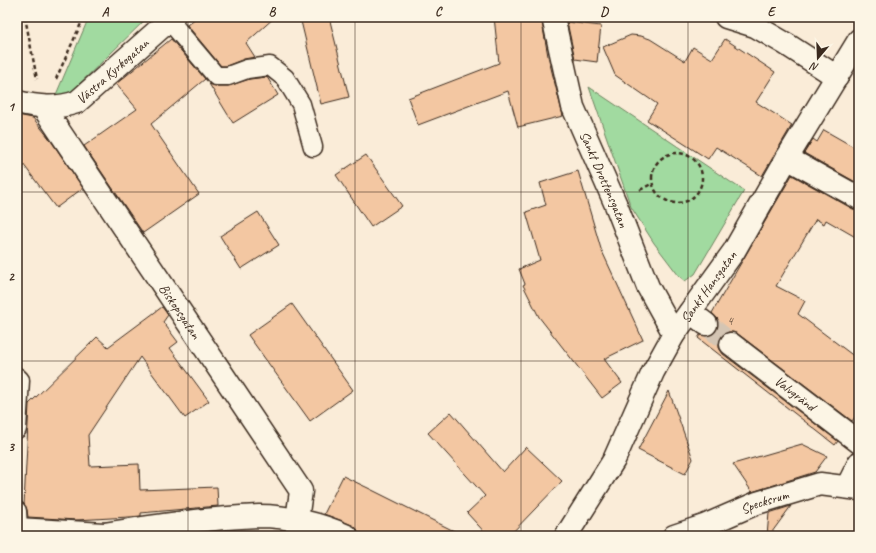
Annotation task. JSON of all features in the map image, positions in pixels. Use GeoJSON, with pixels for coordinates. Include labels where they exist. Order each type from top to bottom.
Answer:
{"type":"FeatureCollection","features":[{"type":"Feature","properties":{"kind":"street","name":"Sankt Drottensgatan"},"geometry":{"type":"LineString","coordinates":[[554,17],[573,107],[616,205],[648,288],[674,334]]}},
{"type":"Feature","properties":{"kind":"street"},"geometry":{"type":"LineString","coordinates":[[726,17],[755,26],[837,77]]}},
{"type":"Feature","properties":{"kind":"street","name":"Västra Kyrkogatan"},"geometry":{"type":"LineString","coordinates":[[17,102],[43,107],[61,107],[77,102],[171,19]]}},
{"type":"Feature","properties":{"kind":"street","name":"Sankt Hansgatan"},"geometry":{"type":"LineString","coordinates":[[566,536],[614,460],[653,372],[674,334],[698,318],[787,158],[859,40]]}},
{"type":"Feature","properties":{"kind":"street","name":"Biskopsgatan"},"geometry":{"type":"LineString","coordinates":[[43,107],[301,491],[297,520]]}},
{"type":"Feature","properties":{"kind":"street"},"geometry":{"type":"LineString","coordinates":[[787,158],[859,198]]}},
{"type":"Feature","properties":{"kind":"street","name":"Valvgränd"},"geometry":{"type":"LineString","coordinates":[[731,344],[859,442]]}},
{"type":"Feature","properties":{"kind":"street"},"geometry":{"type":"LineString","coordinates":[[853,488],[859,463]]}},
{"type":"Feature","properties":{"kind":"street","name":"Specksrum"},"geometry":{"type":"LineString","coordinates":[[674,536],[704,526],[757,503],[820,484],[853,488]]}},
{"type":"Feature","properties":{"kind":"street"},"geometry":{"type":"LineString","coordinates":[[18,523],[102,535],[166,525],[260,516],[297,520],[335,530],[347,536]]}},
{"type":"Feature","properties":{"kind":"lane"},"geometry":{"type":"LineString","coordinates":[[171,19],[216,76],[228,76],[246,69],[270,66],[285,78],[301,104],[313,147]]}},
{"type":"Feature","properties":{"kind":"lane"},"geometry":{"type":"LineString","coordinates":[[17,377],[20,380],[17,429]]}},
{"type":"Feature","properties":{"kind":"path"},"geometry":{"type":"LineString","coordinates":[[25,17],[43,107]]}},
{"type":"Feature","properties":{"kind":"path"},"geometry":{"type":"LineString","coordinates":[[43,107],[84,17]]}},
{"type":"Feature","properties":{"kind":"path"},"geometry":{"type":"LineString","coordinates":[[674,153],[684,154],[694,158],[700,167],[702,178],[700,188],[694,197],[685,202],[674,203],[664,200],[656,193],[651,184],[651,173],[656,163],[664,156],[674,153]]}},
{"type":"Feature","properties":{"kind":"green space"},"geometry":{"type":"Polygon","coordinates":[[[89,17],[127,17],[132,19],[134,17],[148,17],[67,96],[55,97],[89,17]]]}},
{"type":"Feature","properties":{"kind":"green space"},"geometry":{"type":"Polygon","coordinates":[[[589,87],[744,191],[695,274],[685,281],[679,276],[654,243],[631,207],[589,87]]]}},
{"type":"Feature","properties":{"kind":"building"},"geometry":{"type":"Polygon","coordinates":[[[197,17],[275,17],[246,43],[255,57],[244,59],[226,66],[221,66],[187,25],[197,17]]]}},
{"type":"Feature","properties":{"kind":"building"},"geometry":{"type":"Polygon","coordinates":[[[300,17],[329,17],[349,97],[321,104],[300,17]]]}},
{"type":"Feature","properties":{"kind":"building"},"geometry":{"type":"Polygon","coordinates":[[[494,17],[541,17],[548,56],[563,116],[518,127],[508,91],[418,125],[408,98],[499,63],[494,17]]]}},
{"type":"Feature","properties":{"kind":"building"},"geometry":{"type":"Polygon","coordinates":[[[567,22],[601,26],[597,62],[575,59],[567,22]]]}},
{"type":"Feature","properties":{"kind":"building"},"geometry":{"type":"Polygon","coordinates":[[[631,35],[650,39],[685,61],[693,47],[712,59],[725,39],[775,72],[756,102],[792,125],[762,176],[716,147],[708,159],[647,120],[657,104],[615,75],[603,47],[631,35]]]}},
{"type":"Feature","properties":{"kind":"building"},"geometry":{"type":"Polygon","coordinates":[[[171,39],[205,79],[151,124],[199,194],[143,233],[84,146],[137,109],[116,84],[171,39]]]}},
{"type":"Feature","properties":{"kind":"building"},"geometry":{"type":"Polygon","coordinates":[[[267,77],[278,95],[233,123],[208,82],[216,86],[228,86],[250,79],[267,77]]]}},
{"type":"Feature","properties":{"kind":"building"},"geometry":{"type":"Polygon","coordinates":[[[17,115],[33,118],[49,138],[83,188],[56,208],[17,156],[17,115]]]}},
{"type":"Feature","properties":{"kind":"building"},"geometry":{"type":"Polygon","coordinates":[[[824,130],[859,150],[859,184],[804,153],[813,139],[817,142],[824,130]]]}},
{"type":"Feature","properties":{"kind":"building"},"geometry":{"type":"Polygon","coordinates":[[[366,155],[402,206],[371,227],[336,175],[366,155]]]}},
{"type":"Feature","properties":{"kind":"building"},"geometry":{"type":"Polygon","coordinates":[[[578,171],[601,249],[643,340],[604,359],[622,383],[602,398],[539,317],[523,285],[525,284],[519,269],[540,260],[526,212],[546,205],[540,183],[578,171]]]}},
{"type":"Feature","properties":{"kind":"building"},"geometry":{"type":"Polygon","coordinates":[[[792,175],[853,209],[859,210],[859,239],[826,220],[824,224],[816,219],[776,286],[805,301],[798,314],[859,360],[859,412],[852,421],[738,334],[727,332],[721,336],[719,348],[723,354],[838,441],[835,445],[698,338],[700,335],[711,336],[716,331],[718,319],[712,313],[792,175]]]}},
{"type":"Feature","properties":{"kind":"building"},"geometry":{"type":"Polygon","coordinates":[[[258,212],[279,245],[241,269],[220,236],[258,212]]]}},
{"type":"Feature","properties":{"kind":"building"},"geometry":{"type":"Polygon","coordinates":[[[292,304],[353,390],[310,421],[248,335],[292,304]]]}},
{"type":"Feature","properties":{"kind":"building"},"geometry":{"type":"Polygon","coordinates":[[[162,307],[168,315],[163,322],[178,342],[170,348],[209,401],[185,418],[140,357],[88,435],[90,466],[139,464],[140,490],[217,487],[218,506],[141,513],[141,516],[129,517],[76,520],[28,517],[24,504],[29,404],[97,337],[108,347],[162,307]]]}},
{"type":"Feature","properties":{"kind":"building"},"geometry":{"type":"Polygon","coordinates":[[[669,391],[693,459],[685,474],[638,450],[669,391]]]}},
{"type":"Feature","properties":{"kind":"building"},"geometry":{"type":"Polygon","coordinates":[[[451,412],[503,472],[526,447],[562,481],[509,536],[488,536],[467,513],[485,496],[428,433],[451,412]]]}},
{"type":"Feature","properties":{"kind":"building"},"geometry":{"type":"Polygon","coordinates":[[[802,444],[827,456],[815,472],[752,492],[733,464],[802,444]]]}},
{"type":"Feature","properties":{"kind":"building"},"geometry":{"type":"Polygon","coordinates":[[[343,476],[464,536],[359,536],[357,529],[352,525],[324,514],[343,476]]]}},
{"type":"Feature","properties":{"kind":"building"},"geometry":{"type":"Polygon","coordinates":[[[791,506],[769,536],[767,536],[769,513],[791,506]]]}},
{"type":"Feature","properties":{"kind":"tunnel"},"geometry":{"type":"LineString","coordinates":[[706,324],[731,344]]}}]}
